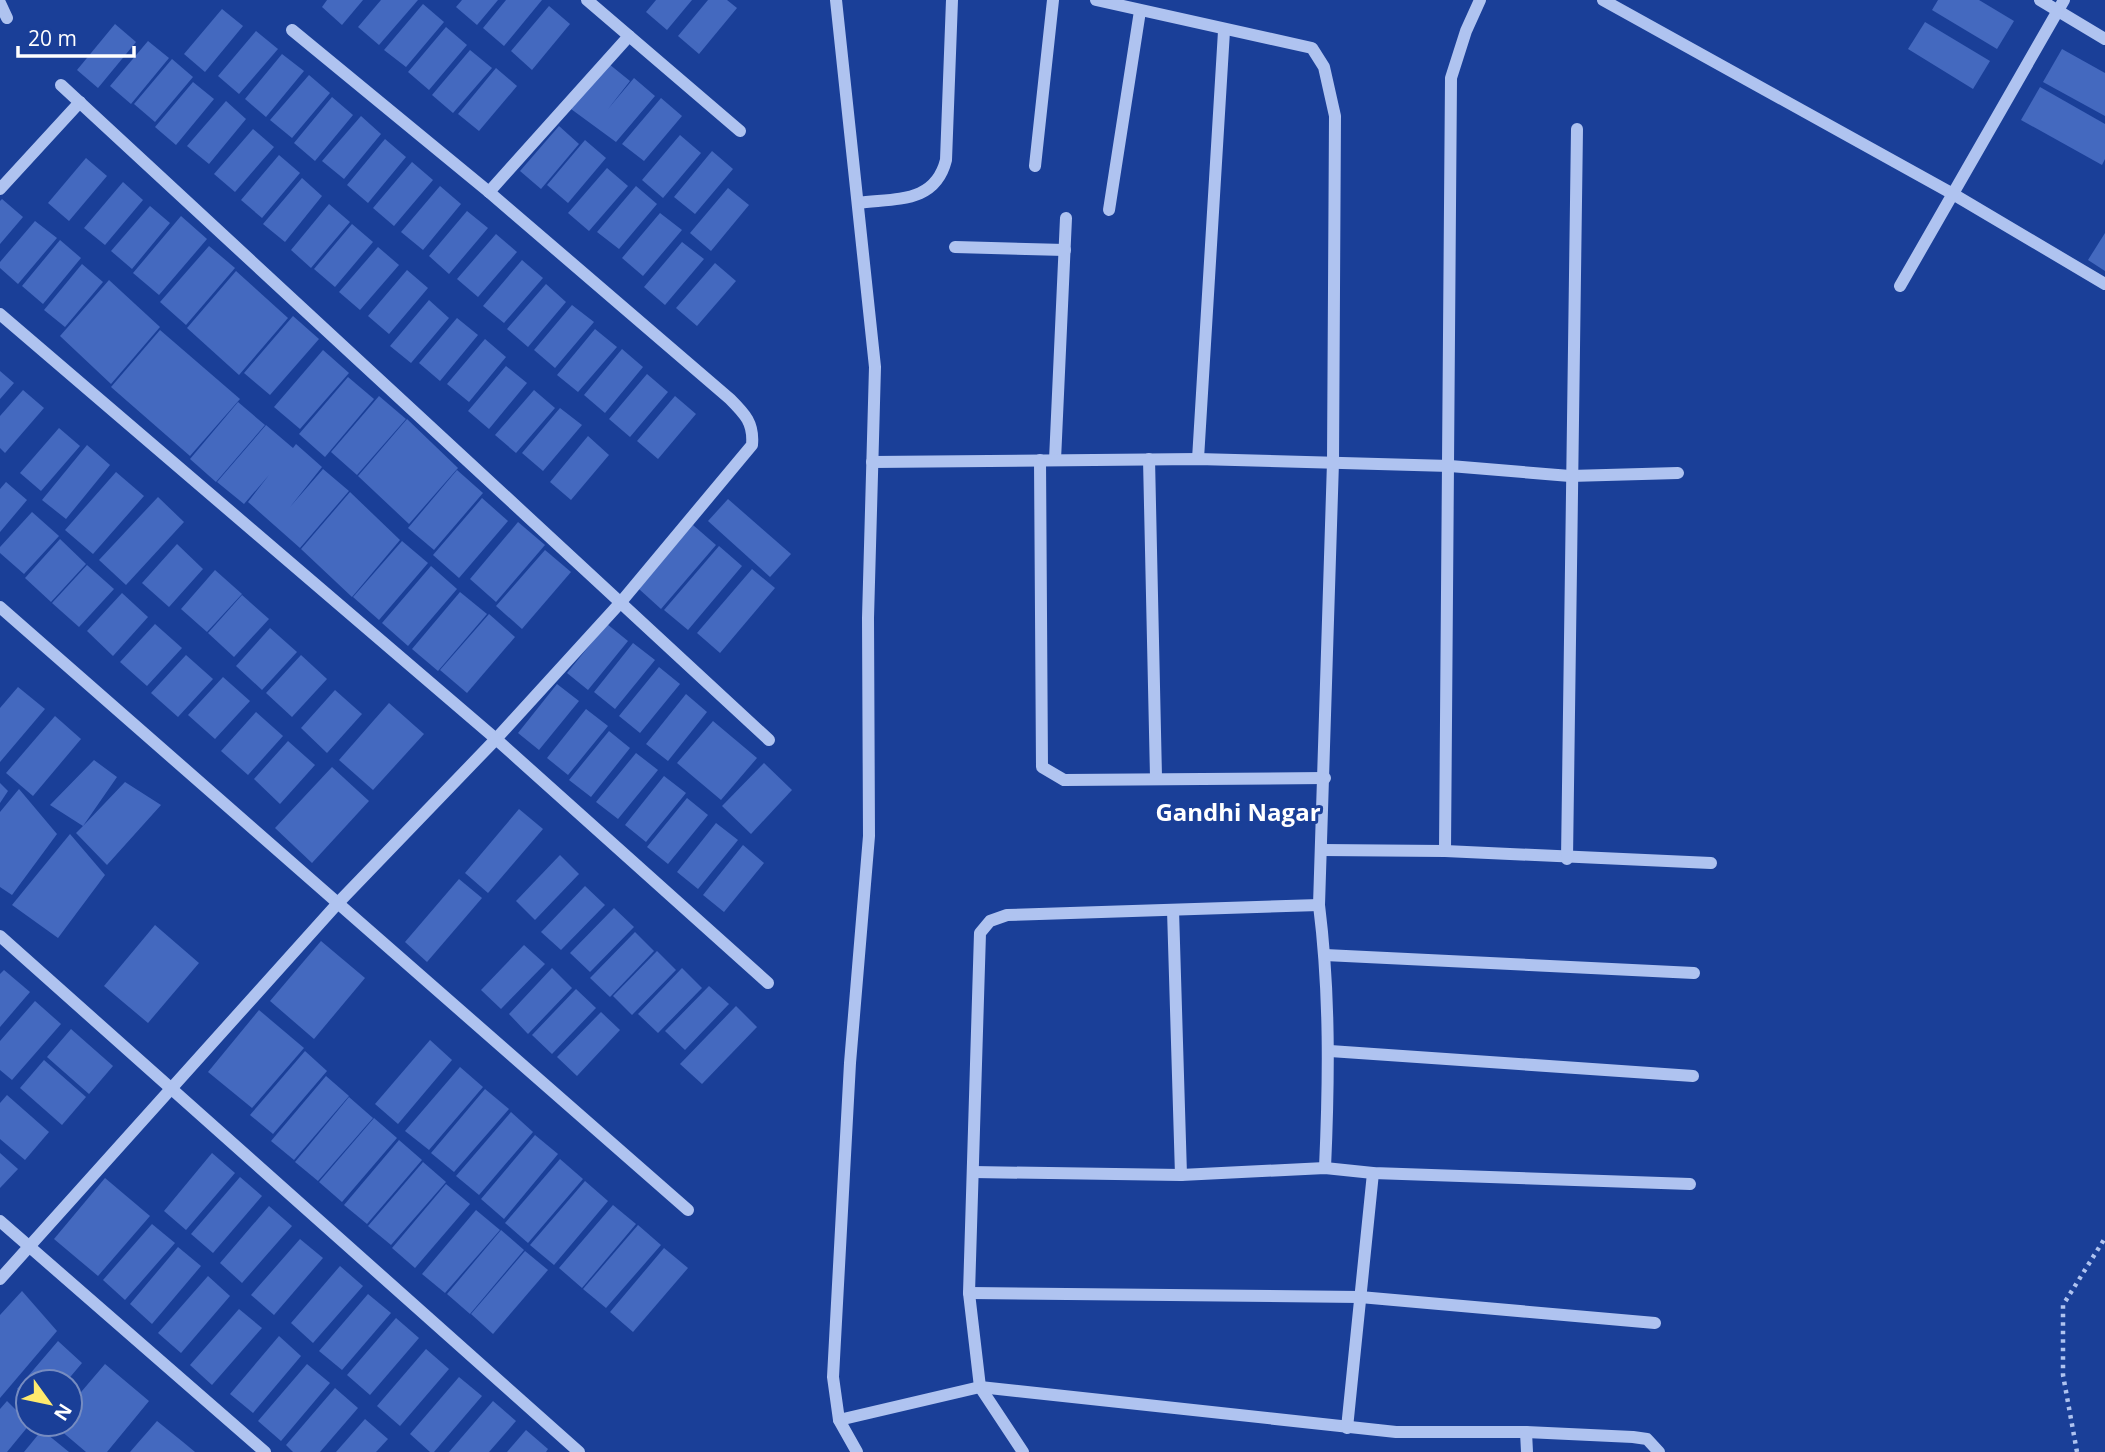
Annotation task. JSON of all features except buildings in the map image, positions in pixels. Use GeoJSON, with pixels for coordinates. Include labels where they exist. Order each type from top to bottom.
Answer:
{"type":"FeatureCollection","features":[{"type":"Feature","properties":{"kind":"street"},"geometry":{"type":"LineString","coordinates":[[587,0],[740,131]]}},
{"type":"Feature","properties":{"kind":"street"},"geometry":{"type":"LineString","coordinates":[[836,0],[875,368],[869,836],[850,1063],[833,1377],[839,1420],[856,1452]]}},
{"type":"Feature","properties":{"kind":"street"},"geometry":{"type":"LineString","coordinates":[[858,203],[922,194],[942,176],[946,160],[952,0]]}},
{"type":"Feature","properties":{"kind":"street"},"geometry":{"type":"LineString","coordinates":[[1035,166],[1053,0]]}},
{"type":"Feature","properties":{"kind":"street"},"geometry":{"type":"LineString","coordinates":[[1096,0],[1224,31],[1312,48],[1324,67],[1335,116],[1333,462],[1319,905],[1325,955],[1330,1051],[1325,1168]]}},
{"type":"Feature","properties":{"kind":"street"},"geometry":{"type":"LineString","coordinates":[[1445,851],[1451,78],[1466,31],[1480,0]]}},
{"type":"Feature","properties":{"kind":"street"},"geometry":{"type":"LineString","coordinates":[[1603,0],[1952,194],[2105,284]]}},
{"type":"Feature","properties":{"kind":"street"},"geometry":{"type":"LineString","coordinates":[[2040,0],[2061,5],[2105,39]]}},
{"type":"Feature","properties":{"kind":"street"},"geometry":{"type":"LineString","coordinates":[[0,3],[7,18]]}},
{"type":"Feature","properties":{"kind":"street"},"geometry":{"type":"LineString","coordinates":[[1900,286],[2061,5]]}},
{"type":"Feature","properties":{"kind":"street"},"geometry":{"type":"LineString","coordinates":[[1109,210],[1140,11]]}},
{"type":"Feature","properties":{"kind":"street"},"geometry":{"type":"LineString","coordinates":[[0,1279],[338,903],[496,739],[621,602],[752,445],[748,417],[730,399],[489,192],[292,30]]}},
{"type":"Feature","properties":{"kind":"street"},"geometry":{"type":"LineString","coordinates":[[1198,459],[1224,31]]}},
{"type":"Feature","properties":{"kind":"street"},"geometry":{"type":"LineString","coordinates":[[489,192],[629,36]]}},
{"type":"Feature","properties":{"kind":"street"},"geometry":{"type":"LineString","coordinates":[[61,85],[769,740]]}},
{"type":"Feature","properties":{"kind":"street"},"geometry":{"type":"LineString","coordinates":[[0,188],[80,102]]}},
{"type":"Feature","properties":{"kind":"street"},"geometry":{"type":"LineString","coordinates":[[1567,859],[1570,476],[1577,129]]}},
{"type":"Feature","properties":{"kind":"street"},"geometry":{"type":"LineString","coordinates":[[1055,460],[1066,218]]}},
{"type":"Feature","properties":{"kind":"street"},"geometry":{"type":"LineString","coordinates":[[955,247],[1065,250]]}},
{"type":"Feature","properties":{"kind":"street"},"geometry":{"type":"LineString","coordinates":[[0,314],[496,739],[768,984]]}},
{"type":"Feature","properties":{"kind":"street"},"geometry":{"type":"LineString","coordinates":[[1149,459],[1156,777]]}},
{"type":"Feature","properties":{"kind":"street"},"geometry":{"type":"LineString","coordinates":[[872,462],[1198,459],[1450,466],[1570,476],[1678,472]]}},
{"type":"Feature","properties":{"kind":"street"},"geometry":{"type":"LineString","coordinates":[[1040,460],[1042,767],[1064,780],[1156,777],[1325,778]]}},
{"type":"Feature","properties":{"kind":"street"},"geometry":{"type":"LineString","coordinates":[[0,607],[688,1210]]}},
{"type":"Feature","properties":{"kind":"street"},"geometry":{"type":"LineString","coordinates":[[1322,850],[1445,851],[1567,859],[1712,863]]}},
{"type":"Feature","properties":{"kind":"street"},"geometry":{"type":"LineString","coordinates":[[1023,1452],[980,1387],[970,1293],[980,933],[990,921],[1007,915],[1319,905]]}},
{"type":"Feature","properties":{"kind":"street"},"geometry":{"type":"LineString","coordinates":[[1173,910],[1181,1175]]}},
{"type":"Feature","properties":{"kind":"street"},"geometry":{"type":"LineString","coordinates":[[0,936],[579,1452]]}},
{"type":"Feature","properties":{"kind":"street"},"geometry":{"type":"LineString","coordinates":[[1325,955],[1694,973]]}},
{"type":"Feature","properties":{"kind":"street"},"geometry":{"type":"LineString","coordinates":[[1330,1051],[1693,1076]]}},
{"type":"Feature","properties":{"kind":"street"},"geometry":{"type":"LineString","coordinates":[[973,1172],[1181,1175],[1325,1168],[1373,1173],[1690,1184]]}},
{"type":"Feature","properties":{"kind":"street"},"geometry":{"type":"LineString","coordinates":[[1347,1428],[1373,1173]]}},
{"type":"Feature","properties":{"kind":"street"},"geometry":{"type":"LineString","coordinates":[[0,1221],[265,1452]]}},
{"type":"Feature","properties":{"kind":"street"},"geometry":{"type":"LineString","coordinates":[[970,1293],[1360,1297],[1655,1324]]}},
{"type":"Feature","properties":{"kind":"street"},"geometry":{"type":"LineString","coordinates":[[839,1420],[980,1387],[1396,1432],[1526,1432],[1633,1437],[1647,1439],[1659,1452]]}},
{"type":"Feature","properties":{"kind":"street"},"geometry":{"type":"LineString","coordinates":[[1526,1432],[1527,1452]]}},
{"type":"Feature","properties":{"kind":"path"},"geometry":{"type":"LineString","coordinates":[[2077,1452],[2063,1375],[2063,1305],[2105,1238]]}},
{"type":"Feature","properties":{"kind":"district","name":"Gandhi Nagar"},"geometry":{"type":"Point","coordinates":[1238,813]}}]}
